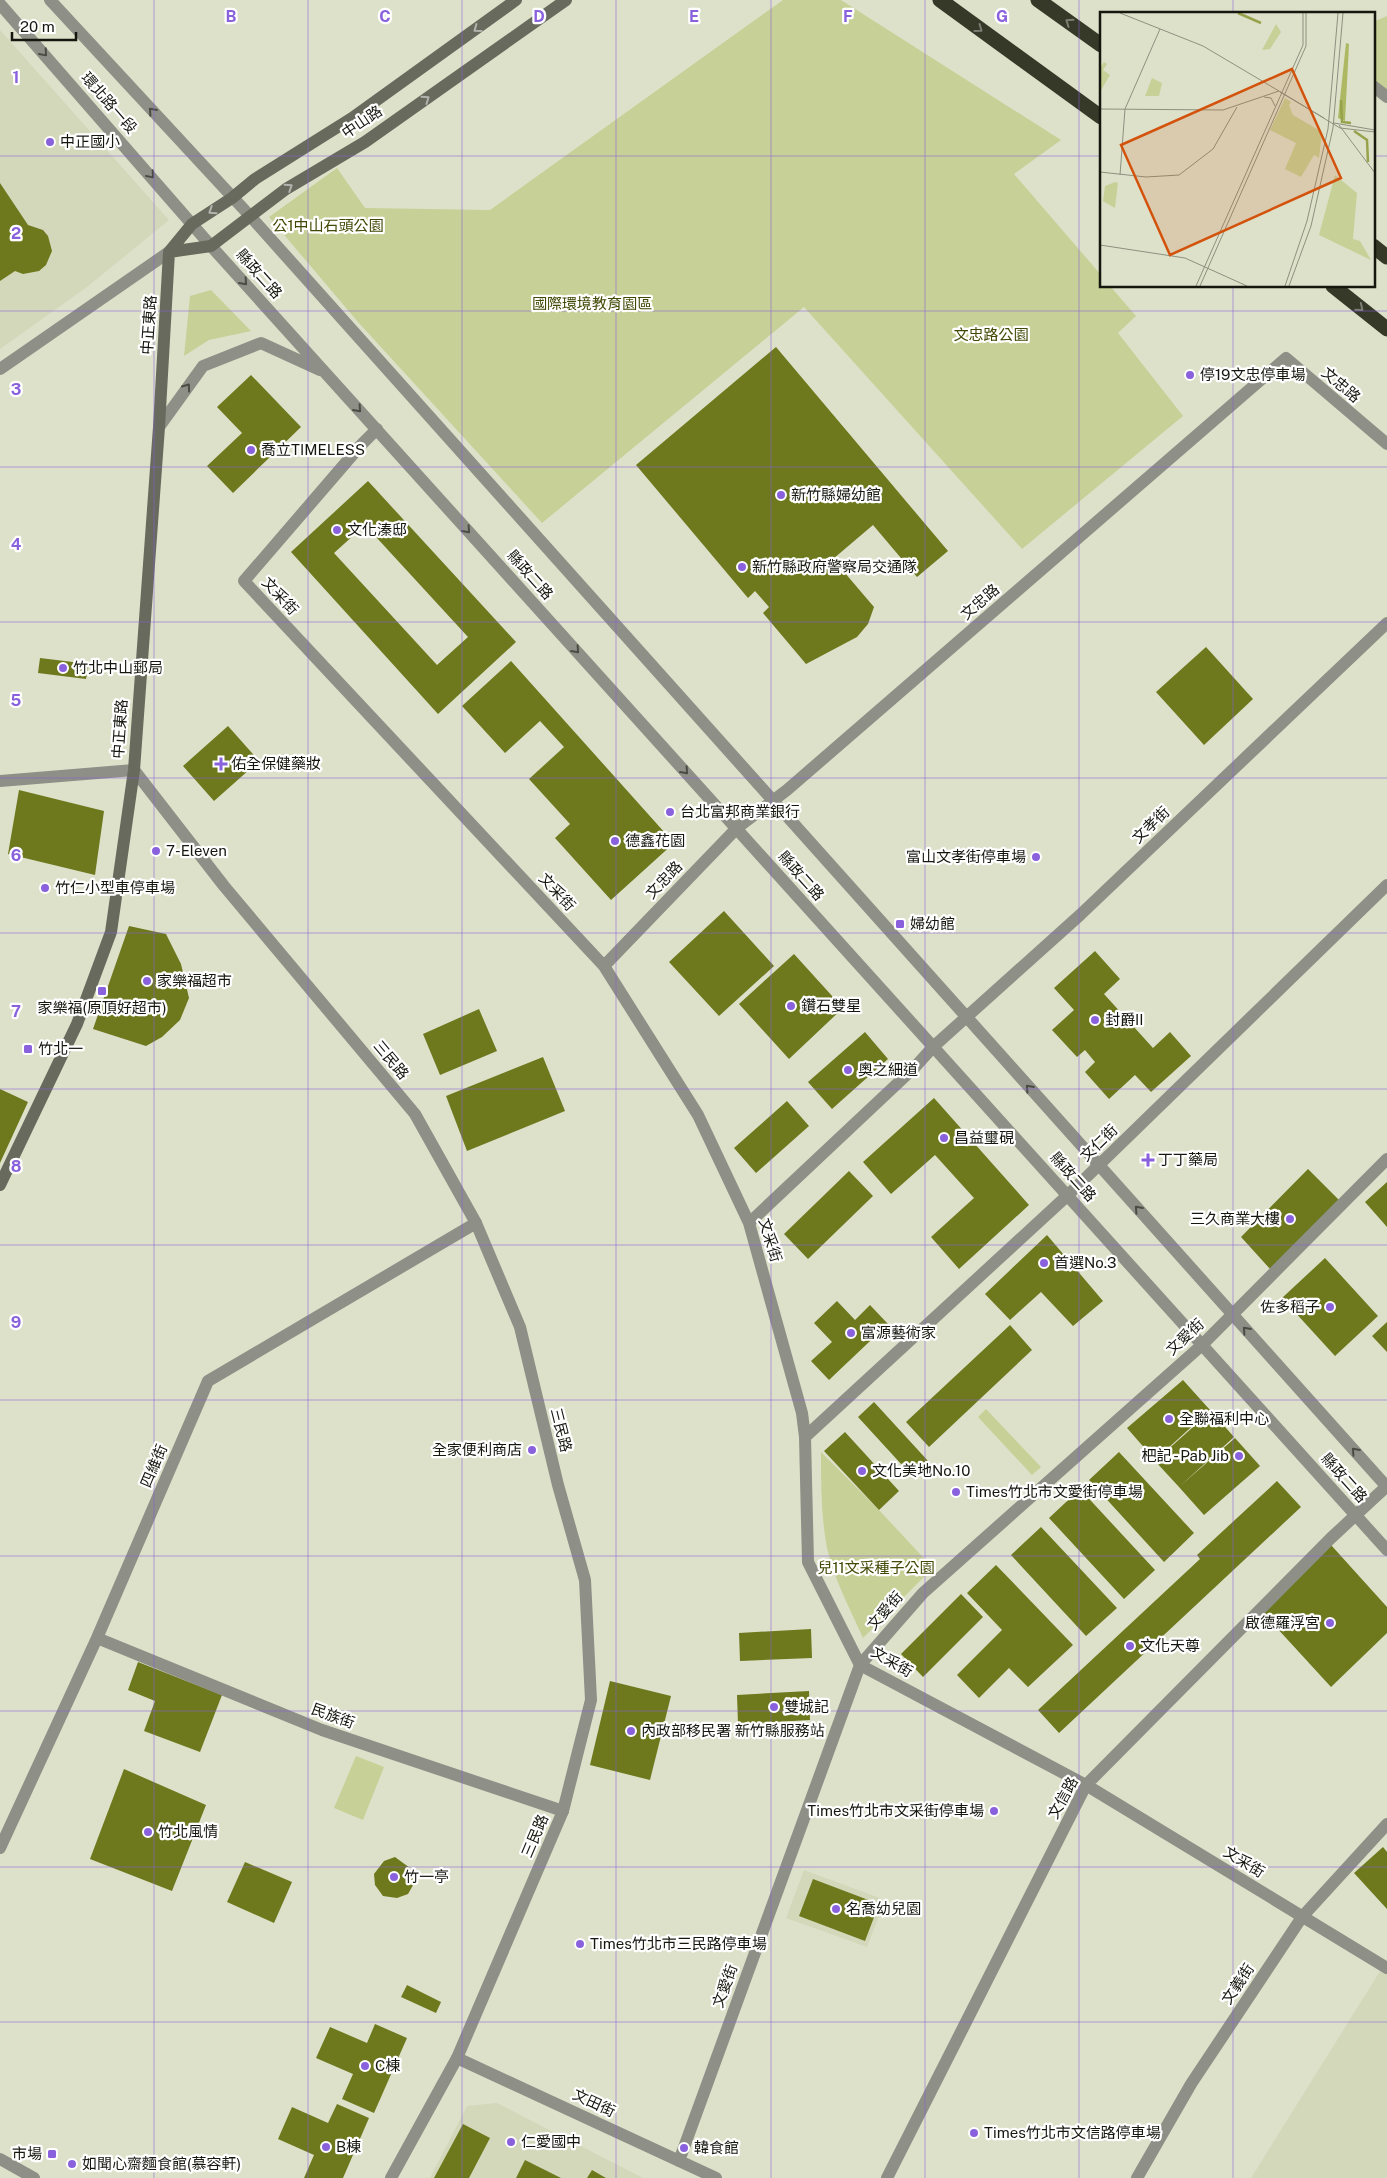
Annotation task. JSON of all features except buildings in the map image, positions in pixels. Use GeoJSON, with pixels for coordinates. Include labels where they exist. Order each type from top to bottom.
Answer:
{"type":"FeatureCollection","features":[{"type":"Feature","properties":{"kind":"highway"},"geometry":{"type":"LineString","coordinates":[[940,0],[1100,116]]}},
{"type":"Feature","properties":{"kind":"highway"},"geometry":{"type":"LineString","coordinates":[[1038,0],[1100,43]]}},
{"type":"Feature","properties":{"kind":"highway"},"geometry":{"type":"LineString","coordinates":[[1374,247],[1387,257]]}},
{"type":"Feature","properties":{"kind":"highway"},"geometry":{"type":"LineString","coordinates":[[1336,288],[1387,329]]}},
{"type":"Feature","properties":{"kind":"main road","name":"中山路"},"geometry":{"type":"LineString","coordinates":[[169,252],[192,224],[232,198],[255,179],[352,118],[516,0]]}},
{"type":"Feature","properties":{"kind":"main road","name":"中山路"},"geometry":{"type":"LineString","coordinates":[[169,252],[211,246],[286,189],[365,142],[566,0]]}},
{"type":"Feature","properties":{"kind":"main road","name":"中正東路"},"geometry":{"type":"LineString","coordinates":[[0,1185],[77,1024],[111,932],[134,770],[159,427],[169,252]]}},
{"type":"Feature","properties":{"kind":"street","name":"環北路一段"},"geometry":{"type":"LineString","coordinates":[[50,0],[232,198]]}},
{"type":"Feature","properties":{"kind":"street","name":"環北路一段"},"geometry":{"type":"LineString","coordinates":[[0,4],[192,224]]}},
{"type":"Feature","properties":{"kind":"street"},"geometry":{"type":"LineString","coordinates":[[1374,87],[1387,97]]}},
{"type":"Feature","properties":{"kind":"street","name":"縣政二路"},"geometry":{"type":"LineString","coordinates":[[232,198],[251,216],[1387,1486]]}},
{"type":"Feature","properties":{"kind":"street","name":"縣政二路"},"geometry":{"type":"LineString","coordinates":[[192,224],[1387,1550]]}},
{"type":"Feature","properties":{"kind":"street","name":"中山路"},"geometry":{"type":"LineString","coordinates":[[0,369],[169,252]]}},
{"type":"Feature","properties":{"kind":"street"},"geometry":{"type":"LineString","coordinates":[[159,427],[203,366],[261,343],[326,372]]}},
{"type":"Feature","properties":{"kind":"street","name":"文忠路"},"geometry":{"type":"LineString","coordinates":[[604,966],[736,828],[773,801],[1286,358],[1387,444]]}},
{"type":"Feature","properties":{"kind":"street","name":"文采街"},"geometry":{"type":"LineString","coordinates":[[377,429],[361,445],[244,581],[604,966],[698,1115],[749,1223],[802,1413],[805,1437],[808,1562],[860,1665],[1086,1785],[1387,1968]]}},
{"type":"Feature","properties":{"kind":"street","name":"文孝街"},"geometry":{"type":"LineString","coordinates":[[749,1223],[915,1067],[933,1047],[1080,915],[1387,623]]}},
{"type":"Feature","properties":{"kind":"street"},"geometry":{"type":"LineString","coordinates":[[0,781],[134,770]]}},
{"type":"Feature","properties":{"kind":"street","name":"三民路"},"geometry":{"type":"LineString","coordinates":[[134,770],[224,886],[415,1114],[476,1223],[520,1327],[558,1485],[585,1580],[591,1700],[563,1811],[457,2058],[391,2178]]}},
{"type":"Feature","properties":{"kind":"street","name":"文仁街"},"geometry":{"type":"LineString","coordinates":[[805,1437],[1068,1195],[1387,885]]}},
{"type":"Feature","properties":{"kind":"street","name":"文愛街"},"geometry":{"type":"LineString","coordinates":[[679,2160],[860,1665],[923,1593],[1202,1345],[1387,1159]]}},
{"type":"Feature","properties":{"kind":"street","name":"四維街"},"geometry":{"type":"LineString","coordinates":[[0,1848],[97,1638],[208,1381],[476,1223]]}},
{"type":"Feature","properties":{"kind":"street","name":"文信路"},"geometry":{"type":"LineString","coordinates":[[887,2178],[1086,1785],[1355,1514],[1387,1486]]}},
{"type":"Feature","properties":{"kind":"street","name":"民族街"},"geometry":{"type":"LineString","coordinates":[[97,1638],[322,1730],[563,1811]]}},
{"type":"Feature","properties":{"kind":"street","name":"文義街"},"geometry":{"type":"LineString","coordinates":[[1137,2178],[1191,2084],[1302,1917],[1387,1824]]}},
{"type":"Feature","properties":{"kind":"street","name":"文田街"},"geometry":{"type":"LineString","coordinates":[[457,2058],[716,2178]]}},
{"type":"Feature","properties":{"kind":"street"},"geometry":{"type":"LineString","coordinates":[[0,2159],[34,2178]]}},
{"type":"Feature","properties":{"kind":"shaded area","name":"中正國小"},"geometry":{"type":"Polygon","coordinates":[[[0,30],[169,220],[87,287],[0,349],[0,30]]]}},
{"type":"Feature","properties":{"kind":"shaded area","name":"名喬幼兒園"},"geometry":{"type":"Polygon","coordinates":[[[804,1870],[885,1900],[867,1947],[786,1918],[804,1870]]]}},
{"type":"Feature","properties":{"kind":"shaded area"},"geometry":{"type":"Polygon","coordinates":[[[1387,1960],[1387,2178],[1251,2178],[1387,1960]]]}},
{"type":"Feature","properties":{"kind":"shaded area","name":"仁愛國中"},"geometry":{"type":"Polygon","coordinates":[[[497,2103],[643,2178],[430,2178],[467,2106],[497,2103]]]}},
{"type":"Feature","properties":{"kind":"green space","name":"國際環境教育園區"},"geometry":{"type":"Polygon","coordinates":[[[783,0],[841,0],[1061,140],[1014,174],[1100,274],[1100,288],[1112,288],[1136,316],[1118,333],[1183,416],[1022,549],[804,307],[542,523],[358,322],[269,217],[337,168],[365,208],[490,210],[783,0]]]}},
{"type":"Feature","properties":{"kind":"green space"},"geometry":{"type":"Polygon","coordinates":[[[1387,16],[1387,97],[1374,87],[1374,22],[1387,16]]]}},
{"type":"Feature","properties":{"kind":"green space"},"geometry":{"type":"Polygon","coordinates":[[[211,290],[251,331],[209,340],[184,356],[190,296],[211,290]]]}},
{"type":"Feature","properties":{"kind":"green space"},"geometry":{"type":"Polygon","coordinates":[[[986,1409],[1041,1467],[1032,1475],[978,1417],[986,1409]]]}},
{"type":"Feature","properties":{"kind":"green space","name":"兒11文采種子公園"},"geometry":{"type":"Polygon","coordinates":[[[821,1452],[933,1568],[863,1638],[838,1582],[827,1548],[822,1512],[821,1452]]]}},
{"type":"Feature","properties":{"kind":"green space"},"geometry":{"type":"Polygon","coordinates":[[[356,1756],[384,1767],[363,1820],[334,1808],[356,1756]]]}},
{"type":"Feature","properties":{"kind":"place","name":"中正國小"},"geometry":{"type":"Point","coordinates":[50,142]}},
{"type":"Feature","properties":{"kind":"place","name":"停19文忠停車場"},"geometry":{"type":"Point","coordinates":[1190,375]}},
{"type":"Feature","properties":{"kind":"place","name":"喬立TIMELESS"},"geometry":{"type":"Point","coordinates":[251,450]}},
{"type":"Feature","properties":{"kind":"place","name":"新竹縣婦幼館"},"geometry":{"type":"Point","coordinates":[781,495]}},
{"type":"Feature","properties":{"kind":"place","name":"文化溱邸"},"geometry":{"type":"Point","coordinates":[337,530]}},
{"type":"Feature","properties":{"kind":"place","name":"新竹縣政府警察局交通隊"},"geometry":{"type":"Point","coordinates":[742,567]}},
{"type":"Feature","properties":{"kind":"place","name":"竹北中山郵局"},"geometry":{"type":"Point","coordinates":[63,668]}},
{"type":"Feature","properties":{"kind":"place","name":"佑全保健藥妝"},"geometry":{"type":"Point","coordinates":[221,764]}},
{"type":"Feature","properties":{"kind":"place","name":"台北富邦商業銀行"},"geometry":{"type":"Point","coordinates":[670,812]}},
{"type":"Feature","properties":{"kind":"place","name":"德鑫花園"},"geometry":{"type":"Point","coordinates":[615,841]}},
{"type":"Feature","properties":{"kind":"place","name":"7-Eleven"},"geometry":{"type":"Point","coordinates":[156,851]}},
{"type":"Feature","properties":{"kind":"place","name":"富山文孝街停車場"},"geometry":{"type":"Point","coordinates":[1036,857]}},
{"type":"Feature","properties":{"kind":"place","name":"竹仁小型車停車場"},"geometry":{"type":"Point","coordinates":[45,888]}},
{"type":"Feature","properties":{"kind":"place","name":"婦幼館"},"geometry":{"type":"Point","coordinates":[900,924]}},
{"type":"Feature","properties":{"kind":"place","name":"家樂福超市"},"geometry":{"type":"Point","coordinates":[147,981]}},
{"type":"Feature","properties":{"kind":"place","name":"家樂福(原頂好超市)"},"geometry":{"type":"Point","coordinates":[102,991]}},
{"type":"Feature","properties":{"kind":"place","name":"鑽石雙星"},"geometry":{"type":"Point","coordinates":[791,1006]}},
{"type":"Feature","properties":{"kind":"place","name":"封爵II"},"geometry":{"type":"Point","coordinates":[1095,1020]}},
{"type":"Feature","properties":{"kind":"place","name":"竹北一"},"geometry":{"type":"Point","coordinates":[28,1049]}},
{"type":"Feature","properties":{"kind":"place","name":"奧之細道"},"geometry":{"type":"Point","coordinates":[848,1070]}},
{"type":"Feature","properties":{"kind":"place","name":"昌益璽硯"},"geometry":{"type":"Point","coordinates":[944,1138]}},
{"type":"Feature","properties":{"kind":"place","name":"丁丁藥局"},"geometry":{"type":"Point","coordinates":[1148,1160]}},
{"type":"Feature","properties":{"kind":"place","name":"三久商業大樓"},"geometry":{"type":"Point","coordinates":[1290,1219]}},
{"type":"Feature","properties":{"kind":"place","name":"首選No.3"},"geometry":{"type":"Point","coordinates":[1044,1263]}},
{"type":"Feature","properties":{"kind":"place","name":"佐多稻子"},"geometry":{"type":"Point","coordinates":[1330,1307]}},
{"type":"Feature","properties":{"kind":"place","name":"富源藝術家"},"geometry":{"type":"Point","coordinates":[851,1333]}},
{"type":"Feature","properties":{"kind":"place","name":"全聯福利中心"},"geometry":{"type":"Point","coordinates":[1169,1419]}},
{"type":"Feature","properties":{"kind":"place","name":"全家便利商店"},"geometry":{"type":"Point","coordinates":[532,1450]}},
{"type":"Feature","properties":{"kind":"place","name":"杷記 - Pab Jib"},"geometry":{"type":"Point","coordinates":[1239,1456]}},
{"type":"Feature","properties":{"kind":"place","name":"文化美地No.10"},"geometry":{"type":"Point","coordinates":[862,1471]}},
{"type":"Feature","properties":{"kind":"place","name":"Times竹北市文愛街停車場"},"geometry":{"type":"Point","coordinates":[956,1492]}},
{"type":"Feature","properties":{"kind":"place","name":"啟德羅浮宮"},"geometry":{"type":"Point","coordinates":[1330,1623]}},
{"type":"Feature","properties":{"kind":"place","name":"文化天尊"},"geometry":{"type":"Point","coordinates":[1130,1646]}},
{"type":"Feature","properties":{"kind":"place","name":"雙城記"},"geometry":{"type":"Point","coordinates":[774,1707]}},
{"type":"Feature","properties":{"kind":"place","name":"內政部移民署 新竹縣服務站"},"geometry":{"type":"Point","coordinates":[631,1731]}},
{"type":"Feature","properties":{"kind":"place","name":"Times竹北市文采街停車場"},"geometry":{"type":"Point","coordinates":[994,1811]}},
{"type":"Feature","properties":{"kind":"place","name":"竹北風情"},"geometry":{"type":"Point","coordinates":[148,1832]}},
{"type":"Feature","properties":{"kind":"place","name":"竹一亭"},"geometry":{"type":"Point","coordinates":[394,1877]}},
{"type":"Feature","properties":{"kind":"place","name":"名喬幼兒園"},"geometry":{"type":"Point","coordinates":[836,1909]}},
{"type":"Feature","properties":{"kind":"place","name":"Times竹北市三民路停車場"},"geometry":{"type":"Point","coordinates":[580,1944]}},
{"type":"Feature","properties":{"kind":"place","name":"C棟"},"geometry":{"type":"Point","coordinates":[365,2066]}},
{"type":"Feature","properties":{"kind":"place","name":"Times竹北市文信路停車場"},"geometry":{"type":"Point","coordinates":[974,2133]}},
{"type":"Feature","properties":{"kind":"place","name":"仁愛國中"},"geometry":{"type":"Point","coordinates":[511,2142]}},
{"type":"Feature","properties":{"kind":"place","name":"B棟"},"geometry":{"type":"Point","coordinates":[326,2147]}},
{"type":"Feature","properties":{"kind":"place","name":"韓食館"},"geometry":{"type":"Point","coordinates":[684,2148]}},
{"type":"Feature","properties":{"kind":"place","name":"市場"},"geometry":{"type":"Point","coordinates":[52,2154]}},
{"type":"Feature","properties":{"kind":"place","name":"如聞心齋麵食館(慕容軒)"},"geometry":{"type":"Point","coordinates":[72,2164]}},
{"type":"Feature","properties":{"kind":"park label","name":"公1中山石頭公園"},"geometry":{"type":"Point","coordinates":[328,226]}},
{"type":"Feature","properties":{"kind":"park label","name":"文忠路公園"},"geometry":{"type":"Point","coordinates":[991,335]}}]}
